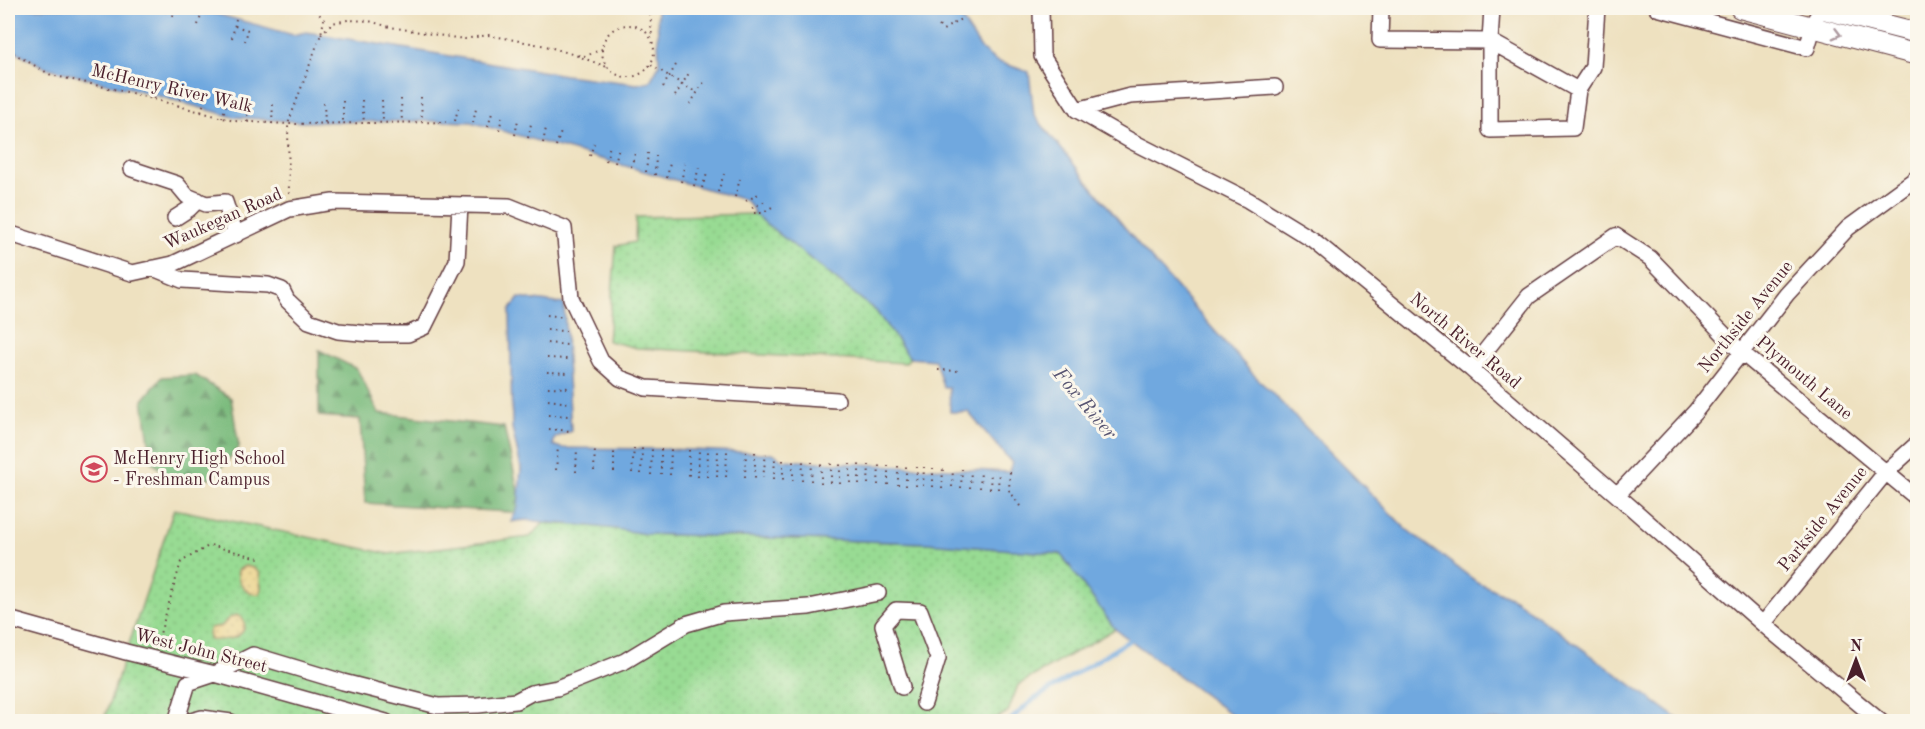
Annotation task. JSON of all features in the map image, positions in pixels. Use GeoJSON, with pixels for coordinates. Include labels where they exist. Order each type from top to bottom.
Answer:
{"type":"FeatureCollection","features":[{"type":"Feature","properties":{"kind":"main road"},"geometry":{"type":"LineString","coordinates":[[1740,8],[1917,55]]}},
{"type":"Feature","properties":{"kind":"main road"},"geometry":{"type":"LineString","coordinates":[[1819,8],[1917,33]]}},
{"type":"Feature","properties":{"kind":"street","name":"North River Road"},"geometry":{"type":"LineString","coordinates":[[1041,8],[1042,56],[1077,110],[1131,141],[1248,200],[1312,240],[1471,369],[1763,624],[1881,722]]}},
{"type":"Feature","properties":{"kind":"street"},"geometry":{"type":"LineString","coordinates":[[1381,8],[1380,40],[1490,41],[1578,90]]}},
{"type":"Feature","properties":{"kind":"street"},"geometry":{"type":"LineString","coordinates":[[1492,8],[1490,130],[1573,128],[1578,90],[1593,67],[1597,8]]}},
{"type":"Feature","properties":{"kind":"street"},"geometry":{"type":"LineString","coordinates":[[1661,8],[1702,13],[1733,28],[1807,48],[1819,8]]}},
{"type":"Feature","properties":{"kind":"street"},"geometry":{"type":"LineString","coordinates":[[1733,28],[1740,8]]}},
{"type":"Feature","properties":{"kind":"street"},"geometry":{"type":"LineString","coordinates":[[1077,110],[1130,96],[1275,87]]}},
{"type":"Feature","properties":{"kind":"street"},"geometry":{"type":"LineString","coordinates":[[132,169],[177,184],[187,196],[206,204],[225,202],[236,235]]}},
{"type":"Feature","properties":{"kind":"street","name":"Northside Avenue"},"geometry":{"type":"LineString","coordinates":[[1617,495],[1695,412],[1786,294],[1848,228],[1917,177]]}},
{"type":"Feature","properties":{"kind":"street"},"geometry":{"type":"LineString","coordinates":[[176,218],[198,200]]}},
{"type":"Feature","properties":{"kind":"street","name":"Waukegan Road"},"geometry":{"type":"LineString","coordinates":[[8,233],[132,273],[173,264],[289,209],[333,202],[509,206],[564,228],[572,298],[601,361],[620,378],[646,388],[837,400]]}},
{"type":"Feature","properties":{"kind":"street"},"geometry":{"type":"LineString","coordinates":[[153,268],[182,280],[268,285],[282,290],[287,300],[309,321],[338,331],[408,334],[424,327],[458,261],[460,205]]}},
{"type":"Feature","properties":{"kind":"street","name":"Plymouth Lane"},"geometry":{"type":"LineString","coordinates":[[1471,369],[1529,296],[1616,236],[1650,258],[1741,352],[1917,499]]}},
{"type":"Feature","properties":{"kind":"street","name":"Parkside Avenue"},"geometry":{"type":"LineString","coordinates":[[1763,624],[1886,472],[1917,443]]}},
{"type":"Feature","properties":{"kind":"street"},"geometry":{"type":"LineString","coordinates":[[176,722],[188,683],[215,674],[253,655],[343,682],[438,706],[478,705],[516,701],[531,693],[557,688],[625,661],[686,624],[724,613],[808,607],[878,593]]}},
{"type":"Feature","properties":{"kind":"street"},"geometry":{"type":"LineString","coordinates":[[903,687],[883,626],[896,610],[920,611],[939,658],[924,703]]}},
{"type":"Feature","properties":{"kind":"street","name":"West John Street"},"geometry":{"type":"LineString","coordinates":[[8,619],[386,722]]}},
{"type":"Feature","properties":{"kind":"street"},"geometry":{"type":"LineString","coordinates":[[191,721],[202,718],[231,722]]}},
{"type":"Feature","properties":{"kind":"path"},"geometry":{"type":"LineString","coordinates":[[165,13],[167,8]]}},
{"type":"Feature","properties":{"kind":"path"},"geometry":{"type":"LineString","coordinates":[[173,16],[176,8]]}},
{"type":"Feature","properties":{"kind":"path"},"geometry":{"type":"LineString","coordinates":[[289,209],[288,124],[321,34],[324,20],[316,10],[322,8]]}},
{"type":"Feature","properties":{"kind":"path"},"geometry":{"type":"LineString","coordinates":[[321,34],[332,23],[348,20],[369,21],[390,27],[465,39],[488,35],[546,46],[608,67],[620,76],[628,77],[645,72],[651,65],[654,49],[650,8]]}},
{"type":"Feature","properties":{"kind":"path"},"geometry":{"type":"LineString","coordinates":[[198,25],[203,10]]}},
{"type":"Feature","properties":{"kind":"path"},"geometry":{"type":"LineString","coordinates":[[232,38],[236,19]]}},
{"type":"Feature","properties":{"kind":"path"},"geometry":{"type":"LineString","coordinates":[[939,26],[943,30],[962,19]]}},
{"type":"Feature","properties":{"kind":"path"},"geometry":{"type":"LineString","coordinates":[[235,26],[248,30],[245,41]]}},
{"type":"Feature","properties":{"kind":"path"},"geometry":{"type":"LineString","coordinates":[[608,67],[602,49],[610,33],[625,26],[633,26],[648,34],[652,41]]}},
{"type":"Feature","properties":{"kind":"path"},"geometry":{"type":"LineString","coordinates":[[575,55],[586,56],[602,49]]}},
{"type":"Feature","properties":{"kind":"path","name":"McHenry River Walk"},"geometry":{"type":"LineString","coordinates":[[8,50],[51,75],[154,99],[222,118],[272,124],[446,122]]}},
{"type":"Feature","properties":{"kind":"path"},"geometry":{"type":"LineString","coordinates":[[663,87],[676,64]]}},
{"type":"Feature","properties":{"kind":"path"},"geometry":{"type":"LineString","coordinates":[[651,65],[697,93]]}},
{"type":"Feature","properties":{"kind":"path"},"geometry":{"type":"LineString","coordinates":[[675,96],[689,73]]}},
{"type":"Feature","properties":{"kind":"path"},"geometry":{"type":"LineString","coordinates":[[154,99],[161,78]]}},
{"type":"Feature","properties":{"kind":"path"},"geometry":{"type":"LineString","coordinates":[[690,104],[704,82]]}},
{"type":"Feature","properties":{"kind":"path"},"geometry":{"type":"LineString","coordinates":[[178,106],[185,84]]}},
{"type":"Feature","properties":{"kind":"path"},"geometry":{"type":"LineString","coordinates":[[201,112],[208,90]]}},
{"type":"Feature","properties":{"kind":"path"},"geometry":{"type":"LineString","coordinates":[[222,118],[229,96]]}},
{"type":"Feature","properties":{"kind":"path"},"geometry":{"type":"LineString","coordinates":[[421,97],[422,122]]}},
{"type":"Feature","properties":{"kind":"path"},"geometry":{"type":"LineString","coordinates":[[401,99],[402,123]]}},
{"type":"Feature","properties":{"kind":"path"},"geometry":{"type":"LineString","coordinates":[[362,100],[364,123]]}},
{"type":"Feature","properties":{"kind":"path"},"geometry":{"type":"LineString","coordinates":[[382,100],[383,123]]}},
{"type":"Feature","properties":{"kind":"path"},"geometry":{"type":"LineString","coordinates":[[247,122],[248,101]]}},
{"type":"Feature","properties":{"kind":"path"},"geometry":{"type":"LineString","coordinates":[[343,101],[343,124]]}},
{"type":"Feature","properties":{"kind":"path"},"geometry":{"type":"LineString","coordinates":[[272,124],[273,102]]}},
{"type":"Feature","properties":{"kind":"path"},"geometry":{"type":"LineString","coordinates":[[324,103],[325,124]]}},
{"type":"Feature","properties":{"kind":"path"},"geometry":{"type":"LineString","coordinates":[[455,121],[459,104]]}},
{"type":"Feature","properties":{"kind":"path"},"geometry":{"type":"LineString","coordinates":[[473,123],[476,109]]}},
{"type":"Feature","properties":{"kind":"path"},"geometry":{"type":"LineString","coordinates":[[488,127],[492,113]]}},
{"type":"Feature","properties":{"kind":"path"},"geometry":{"type":"LineString","coordinates":[[499,130],[503,114]]}},
{"type":"Feature","properties":{"kind":"path"},"geometry":{"type":"LineString","coordinates":[[515,135],[518,120]]}},
{"type":"Feature","properties":{"kind":"path"},"geometry":{"type":"LineString","coordinates":[[528,138],[531,124]]}},
{"type":"Feature","properties":{"kind":"path"},"geometry":{"type":"LineString","coordinates":[[543,143],[546,128]]}},
{"type":"Feature","properties":{"kind":"path"},"geometry":{"type":"LineString","coordinates":[[556,146],[561,132]]}},
{"type":"Feature","properties":{"kind":"path"},"geometry":{"type":"LineString","coordinates":[[590,156],[595,140]]}},
{"type":"Feature","properties":{"kind":"path"},"geometry":{"type":"LineString","coordinates":[[606,161],[610,144]]}},
{"type":"Feature","properties":{"kind":"path"},"geometry":{"type":"LineString","coordinates":[[615,163],[620,147]]}},
{"type":"Feature","properties":{"kind":"path"},"geometry":{"type":"LineString","coordinates":[[631,168],[636,150]]}},
{"type":"Feature","properties":{"kind":"path"},"geometry":{"type":"LineString","coordinates":[[646,172],[648,153]]}},
{"type":"Feature","properties":{"kind":"path"},"geometry":{"type":"LineString","coordinates":[[656,156],[656,175]]}},
{"type":"Feature","properties":{"kind":"path"},"geometry":{"type":"LineString","coordinates":[[667,178],[670,163]]}},
{"type":"Feature","properties":{"kind":"path"},"geometry":{"type":"LineString","coordinates":[[681,182],[684,163]]}},
{"type":"Feature","properties":{"kind":"path"},"geometry":{"type":"LineString","coordinates":[[694,186],[699,168]]}},
{"type":"Feature","properties":{"kind":"path"},"geometry":{"type":"LineString","coordinates":[[702,188],[708,171]]}},
{"type":"Feature","properties":{"kind":"path"},"geometry":{"type":"LineString","coordinates":[[718,192],[724,174]]}},
{"type":"Feature","properties":{"kind":"path"},"geometry":{"type":"LineString","coordinates":[[735,197],[740,179]]}},
{"type":"Feature","properties":{"kind":"path"},"geometry":{"type":"LineString","coordinates":[[746,201],[760,193]]}},
{"type":"Feature","properties":{"kind":"path"},"geometry":{"type":"LineString","coordinates":[[752,208],[767,200]]}},
{"type":"Feature","properties":{"kind":"path"},"geometry":{"type":"LineString","coordinates":[[754,213],[762,213],[772,207]]}},
{"type":"Feature","properties":{"kind":"path"},"geometry":{"type":"LineString","coordinates":[[547,315],[565,317]]}},
{"type":"Feature","properties":{"kind":"path"},"geometry":{"type":"LineString","coordinates":[[547,330],[566,331]]}},
{"type":"Feature","properties":{"kind":"path"},"geometry":{"type":"LineString","coordinates":[[547,343],[567,345]]}},
{"type":"Feature","properties":{"kind":"path"},"geometry":{"type":"LineString","coordinates":[[547,358],[567,359]]}},
{"type":"Feature","properties":{"kind":"path"},"geometry":{"type":"LineString","coordinates":[[938,370],[959,371]]}},
{"type":"Feature","properties":{"kind":"path"},"geometry":{"type":"LineString","coordinates":[[547,372],[568,373]]}},
{"type":"Feature","properties":{"kind":"path"},"geometry":{"type":"LineString","coordinates":[[548,387],[569,388]]}},
{"type":"Feature","properties":{"kind":"path"},"geometry":{"type":"LineString","coordinates":[[548,400],[569,403]]}},
{"type":"Feature","properties":{"kind":"path"},"geometry":{"type":"LineString","coordinates":[[548,415],[570,416]]}},
{"type":"Feature","properties":{"kind":"path"},"geometry":{"type":"LineString","coordinates":[[549,429],[571,431]]}},
{"type":"Feature","properties":{"kind":"path"},"geometry":{"type":"LineString","coordinates":[[556,470],[558,447]]}},
{"type":"Feature","properties":{"kind":"path"},"geometry":{"type":"LineString","coordinates":[[576,472],[577,448]]}},
{"type":"Feature","properties":{"kind":"path"},"geometry":{"type":"LineString","coordinates":[[594,471],[596,448]]}},
{"type":"Feature","properties":{"kind":"path"},"geometry":{"type":"LineString","coordinates":[[614,448],[614,472]]}},
{"type":"Feature","properties":{"kind":"path"},"geometry":{"type":"LineString","coordinates":[[632,473],[634,448]]}},
{"type":"Feature","properties":{"kind":"path"},"geometry":{"type":"LineString","coordinates":[[641,474],[642,448]]}},
{"type":"Feature","properties":{"kind":"path"},"geometry":{"type":"LineString","coordinates":[[651,475],[652,448]]}},
{"type":"Feature","properties":{"kind":"path"},"geometry":{"type":"LineString","coordinates":[[661,449],[661,474]]}},
{"type":"Feature","properties":{"kind":"path"},"geometry":{"type":"LineString","coordinates":[[670,475],[671,449]]}},
{"type":"Feature","properties":{"kind":"path"},"geometry":{"type":"LineString","coordinates":[[689,450],[689,476]]}},
{"type":"Feature","properties":{"kind":"path"},"geometry":{"type":"LineString","coordinates":[[698,477],[699,450]]}},
{"type":"Feature","properties":{"kind":"path"},"geometry":{"type":"LineString","coordinates":[[707,477],[708,451]]}},
{"type":"Feature","properties":{"kind":"path"},"geometry":{"type":"LineString","coordinates":[[717,477],[718,451]]}},
{"type":"Feature","properties":{"kind":"path"},"geometry":{"type":"LineString","coordinates":[[726,477],[727,451]]}},
{"type":"Feature","properties":{"kind":"path"},"geometry":{"type":"LineString","coordinates":[[745,477],[746,452]]}},
{"type":"Feature","properties":{"kind":"path"},"geometry":{"type":"LineString","coordinates":[[755,452],[755,478]]}},
{"type":"Feature","properties":{"kind":"path"},"geometry":{"type":"LineString","coordinates":[[764,478],[766,453]]}},
{"type":"Feature","properties":{"kind":"path"},"geometry":{"type":"LineString","coordinates":[[774,479],[775,455]]}},
{"type":"Feature","properties":{"kind":"path"},"geometry":{"type":"LineString","coordinates":[[783,460],[783,480]]}},
{"type":"Feature","properties":{"kind":"path"},"geometry":{"type":"LineString","coordinates":[[793,461],[793,481]]}},
{"type":"Feature","properties":{"kind":"path"},"geometry":{"type":"LineString","coordinates":[[802,481],[803,461]]}},
{"type":"Feature","properties":{"kind":"path"},"geometry":{"type":"LineString","coordinates":[[812,462],[812,482]]}},
{"type":"Feature","properties":{"kind":"path"},"geometry":{"type":"LineString","coordinates":[[821,462],[821,484]]}},
{"type":"Feature","properties":{"kind":"path"},"geometry":{"type":"LineString","coordinates":[[831,463],[831,483]]}},
{"type":"Feature","properties":{"kind":"path"},"geometry":{"type":"LineString","coordinates":[[840,463],[840,484]]}},
{"type":"Feature","properties":{"kind":"path"},"geometry":{"type":"LineString","coordinates":[[850,464],[850,483]]}},
{"type":"Feature","properties":{"kind":"path"},"geometry":{"type":"LineString","coordinates":[[859,464],[859,484]]}},
{"type":"Feature","properties":{"kind":"path"},"geometry":{"type":"LineString","coordinates":[[868,484],[869,465]]}},
{"type":"Feature","properties":{"kind":"path"},"geometry":{"type":"LineString","coordinates":[[878,485],[879,465]]}},
{"type":"Feature","properties":{"kind":"path"},"geometry":{"type":"LineString","coordinates":[[888,466],[888,484]]}},
{"type":"Feature","properties":{"kind":"path"},"geometry":{"type":"LineString","coordinates":[[898,466],[898,485]]}},
{"type":"Feature","properties":{"kind":"path"},"geometry":{"type":"LineString","coordinates":[[906,466],[906,486]]}},
{"type":"Feature","properties":{"kind":"path"},"geometry":{"type":"LineString","coordinates":[[916,486],[917,467]]}},
{"type":"Feature","properties":{"kind":"path"},"geometry":{"type":"LineString","coordinates":[[923,486],[924,467]]}},
{"type":"Feature","properties":{"kind":"path"},"geometry":{"type":"LineString","coordinates":[[933,468],[933,487]]}},
{"type":"Feature","properties":{"kind":"path"},"geometry":{"type":"LineString","coordinates":[[942,489],[943,468]]}},
{"type":"Feature","properties":{"kind":"path"},"geometry":{"type":"LineString","coordinates":[[952,487],[953,469]]}},
{"type":"Feature","properties":{"kind":"path"},"geometry":{"type":"LineString","coordinates":[[961,488],[962,469]]}},
{"type":"Feature","properties":{"kind":"path"},"geometry":{"type":"LineString","coordinates":[[970,488],[971,470]]}},
{"type":"Feature","properties":{"kind":"path"},"geometry":{"type":"LineString","coordinates":[[980,488],[981,470]]}},
{"type":"Feature","properties":{"kind":"path"},"geometry":{"type":"LineString","coordinates":[[990,471],[990,489]]}},
{"type":"Feature","properties":{"kind":"path"},"geometry":{"type":"LineString","coordinates":[[998,489],[999,471]]}},
{"type":"Feature","properties":{"kind":"path"},"geometry":{"type":"LineString","coordinates":[[1010,472],[1009,490],[1022,509]]}},
{"type":"Feature","properties":{"kind":"path"},"geometry":{"type":"LineString","coordinates":[[153,658],[181,562],[210,544],[263,559]]}},
{"type":"Feature","properties":{"kind":"green space"},"geometry":{"type":"Polygon","coordinates":[[[754,214],[876,311],[910,358],[905,363],[637,348],[608,341],[616,246],[635,242],[636,217],[754,214]]]}},
{"type":"Feature","properties":{"kind":"green space"},"geometry":{"type":"Polygon","coordinates":[[[319,350],[357,369],[379,413],[504,427],[523,513],[365,503],[360,419],[319,416],[319,350]]]}},
{"type":"Feature","properties":{"kind":"green space"},"geometry":{"type":"Polygon","coordinates":[[[195,375],[231,398],[239,447],[212,478],[169,477],[152,462],[143,400],[162,377],[195,375]]]}},
{"type":"Feature","properties":{"kind":"green space"},"geometry":{"type":"Polygon","coordinates":[[[174,509],[389,554],[530,537],[544,523],[607,527],[645,534],[927,543],[1061,554],[1115,629],[1018,685],[1008,712],[991,721],[103,722],[174,509]]]}},
{"type":"Feature","properties":{"kind":"sand"},"geometry":{"type":"Polygon","coordinates":[[[245,566],[259,573],[261,589],[259,594],[250,593],[239,579],[238,570],[245,566]]]}},
{"type":"Feature","properties":{"kind":"sand"},"geometry":{"type":"Polygon","coordinates":[[[236,615],[243,619],[245,626],[239,635],[222,640],[210,640],[208,634],[210,628],[222,626],[236,615]]]}},
{"type":"Feature","properties":{"kind":"water","name":"Fox River"},"geometry":{"type":"Polygon","coordinates":[[[8,8],[195,8],[293,35],[306,32],[565,75],[637,84],[650,81],[659,65],[657,8],[954,8],[982,50],[996,61],[1029,72],[1034,115],[1139,245],[1251,372],[1406,529],[1477,582],[1514,599],[1681,721],[1240,721],[1115,629],[1061,554],[927,543],[645,534],[522,520],[511,522],[518,507],[521,468],[512,428],[510,310],[519,298],[564,304],[571,431],[555,438],[553,445],[561,448],[773,453],[783,460],[1009,472],[1012,463],[968,412],[950,412],[949,387],[943,387],[935,360],[910,358],[876,311],[754,214],[745,200],[471,122],[301,122],[234,117],[44,67],[8,47],[8,8]]]}},
{"type":"Feature","properties":{"kind":"waterway"},"geometry":{"type":"LineString","coordinates":[[1008,722],[1033,700],[1130,640]]}},
{"type":"Feature","properties":{"kind":"place","name":"McHenry High School - Freshman Campus"},"geometry":{"type":"Point","coordinates":[94,469]}}]}
